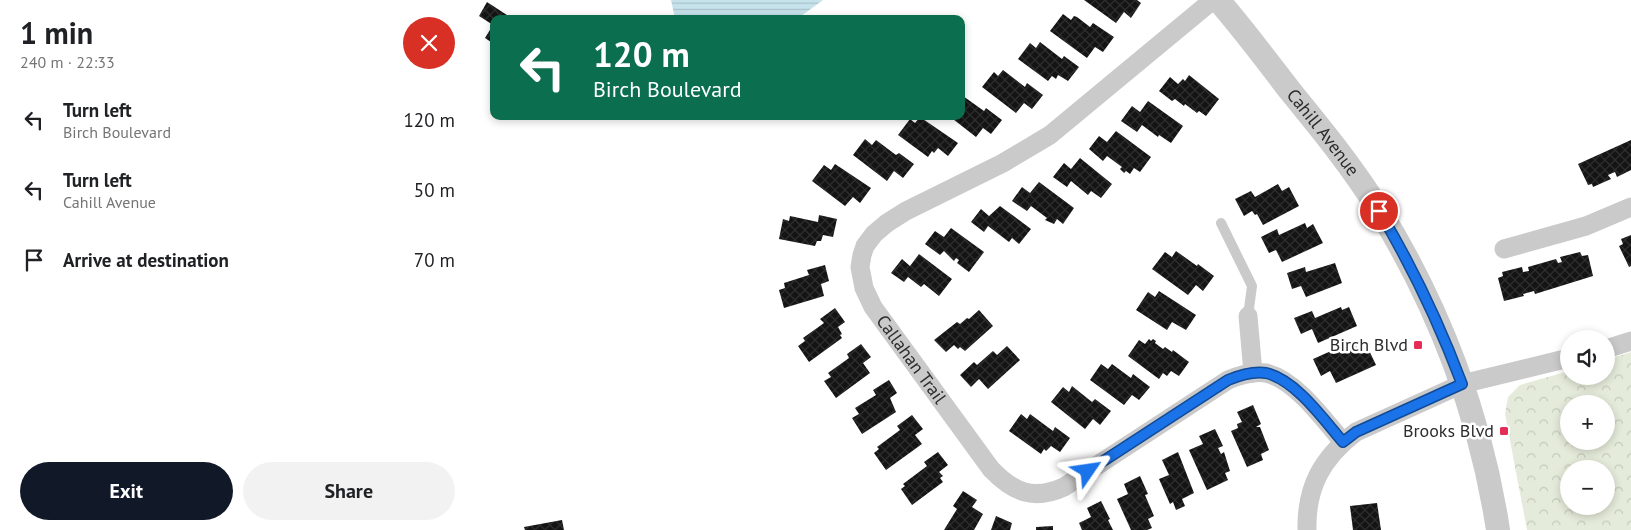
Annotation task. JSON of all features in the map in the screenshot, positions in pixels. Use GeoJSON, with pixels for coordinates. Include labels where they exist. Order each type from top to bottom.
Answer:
{"type":"FeatureCollection","features":[{"type":"Feature","properties":{"kind":"street","name":"Callahan Trail"},"geometry":{"type":"LineString","coordinates":[[1213,0],[1050,135],[1011,159],[906,211],[887,223],[874,234],[865,246],[860,267],[864,288],[892,334],[991,469],[1006,484],[1017,490],[1042,494],[1064,487],[1228,380],[1239,375],[1264,373],[1275,376],[1301,395],[1343,442]]}},
{"type":"Feature","properties":{"kind":"street","name":"Cahill Avenue"},"geometry":{"type":"LineString","coordinates":[[1219,0],[1330,141],[1379,211],[1422,288],[1462,384],[1486,468],[1498,530]]}},
{"type":"Feature","properties":{"kind":"street"},"geometry":{"type":"LineString","coordinates":[[1504,248],[1586,226],[1631,207]]}},
{"type":"Feature","properties":{"kind":"street"},"geometry":{"type":"LineString","coordinates":[[1248,316],[1253,373]]}},
{"type":"Feature","properties":{"kind":"street"},"geometry":{"type":"LineString","coordinates":[[1615,346],[1631,341]]}},
{"type":"Feature","properties":{"kind":"street"},"geometry":{"type":"LineString","coordinates":[[1307,530],[1309,500],[1313,484],[1331,455],[1356,432],[1462,384],[1560,360]]}},
{"type":"Feature","properties":{"kind":"lane"},"geometry":{"type":"LineString","coordinates":[[1221,223],[1252,286],[1248,316]]}},
{"type":"Feature","properties":{"kind":"green space"},"geometry":{"type":"Polygon","coordinates":[[[1631,352],[1631,530],[1527,530],[1505,414],[1508,397],[1520,385],[1560,374],[1560,385],[1615,385],[1615,357],[1631,352]]]}},
{"type":"Feature","properties":{"kind":"water"},"geometry":{"type":"Polygon","coordinates":[[[671,0],[823,0],[802,15],[674,15],[671,0]]]}},
{"type":"Feature","properties":{"kind":"building"},"geometry":{"type":"Polygon","coordinates":[[[1084,0],[1137,0],[1141,3],[1131,18],[1124,12],[1116,23],[1084,0]]]}},
{"type":"Feature","properties":{"kind":"building"},"geometry":{"type":"Polygon","coordinates":[[[487,2],[507,15],[490,15],[490,23],[479,16],[487,2]]]}},
{"type":"Feature","properties":{"kind":"building"},"geometry":{"type":"Polygon","coordinates":[[[1063,14],[1071,20],[1074,16],[1077,17],[1090,27],[1093,23],[1114,37],[1103,52],[1095,47],[1087,58],[1050,31],[1063,14]]]}},
{"type":"Feature","properties":{"kind":"building"},"geometry":{"type":"Polygon","coordinates":[[[490,30],[490,41],[485,38],[490,30]]]}},
{"type":"Feature","properties":{"kind":"building"},"geometry":{"type":"Polygon","coordinates":[[[1040,42],[1062,59],[1064,56],[1079,67],[1068,81],[1058,75],[1056,79],[1052,76],[1048,81],[1018,59],[1030,43],[1036,48],[1040,42]]]}},
{"type":"Feature","properties":{"kind":"building"},"geometry":{"type":"Polygon","coordinates":[[[1003,70],[1025,87],[1027,83],[1043,95],[1032,109],[1024,103],[1016,113],[982,87],[994,72],[998,76],[1003,70]]]}},
{"type":"Feature","properties":{"kind":"building"},"geometry":{"type":"Polygon","coordinates":[[[1189,75],[1219,99],[1206,116],[1199,111],[1197,113],[1185,104],[1184,106],[1175,99],[1172,101],[1159,91],[1170,77],[1178,84],[1183,79],[1185,81],[1189,75]]]}},
{"type":"Feature","properties":{"kind":"building"},"geometry":{"type":"Polygon","coordinates":[[[965,97],[984,111],[986,108],[1002,120],[991,134],[983,128],[976,137],[954,120],[965,120],[965,97]]]}},
{"type":"Feature","properties":{"kind":"building"},"geometry":{"type":"Polygon","coordinates":[[[1148,101],[1183,126],[1171,143],[1159,135],[1158,137],[1142,125],[1137,132],[1121,121],[1132,106],[1140,112],[1148,101]]]}},
{"type":"Feature","properties":{"kind":"building"},"geometry":{"type":"Polygon","coordinates":[[[909,120],[915,123],[918,120],[924,120],[958,143],[948,156],[938,148],[934,153],[932,151],[928,157],[898,135],[909,120]]]}},
{"type":"Feature","properties":{"kind":"building"},"geometry":{"type":"Polygon","coordinates":[[[1116,131],[1151,157],[1140,172],[1134,168],[1130,174],[1126,171],[1124,173],[1120,169],[1122,167],[1107,156],[1103,161],[1089,149],[1099,136],[1107,142],[1116,131]]]}},
{"type":"Feature","properties":{"kind":"building"},"geometry":{"type":"Polygon","coordinates":[[[865,139],[872,145],[876,140],[896,155],[899,153],[914,164],[903,178],[894,171],[887,181],[853,155],[865,139]]]}},
{"type":"Feature","properties":{"kind":"building"},"geometry":{"type":"Polygon","coordinates":[[[1631,140],[1631,170],[1617,177],[1615,172],[1608,175],[1611,179],[1593,187],[1592,184],[1588,185],[1578,164],[1631,140]]]}},
{"type":"Feature","properties":{"kind":"building"},"geometry":{"type":"Polygon","coordinates":[[[1080,158],[1112,184],[1101,198],[1091,191],[1088,195],[1071,181],[1067,187],[1053,177],[1064,163],[1071,169],[1080,158]]]}},
{"type":"Feature","properties":{"kind":"building"},"geometry":{"type":"Polygon","coordinates":[[[835,164],[871,188],[860,203],[853,197],[845,206],[812,181],[824,165],[831,170],[835,164]]]}},
{"type":"Feature","properties":{"kind":"building"},"geometry":{"type":"Polygon","coordinates":[[[1039,182],[1074,208],[1063,224],[1057,219],[1054,224],[1045,220],[1047,218],[1031,206],[1027,211],[1012,201],[1022,187],[1030,193],[1039,182]]]}},
{"type":"Feature","properties":{"kind":"building"},"geometry":{"type":"Polygon","coordinates":[[[1278,184],[1282,191],[1289,187],[1299,206],[1263,225],[1257,214],[1255,215],[1252,211],[1244,216],[1235,199],[1251,191],[1255,197],[1278,184]]]}},
{"type":"Feature","properties":{"kind":"building"},"geometry":{"type":"Polygon","coordinates":[[[1000,206],[1031,229],[1019,244],[1012,238],[1009,242],[988,226],[984,232],[971,222],[981,209],[989,216],[1000,206]]]}},
{"type":"Feature","properties":{"kind":"building"},"geometry":{"type":"Polygon","coordinates":[[[819,215],[837,219],[833,237],[823,235],[821,241],[817,241],[815,246],[779,239],[783,219],[789,221],[790,216],[818,222],[819,215]]]}},
{"type":"Feature","properties":{"kind":"building"},"geometry":{"type":"Polygon","coordinates":[[[1305,223],[1307,228],[1313,224],[1323,243],[1282,262],[1276,250],[1269,253],[1261,237],[1277,229],[1279,235],[1305,223]]]}},
{"type":"Feature","properties":{"kind":"building"},"geometry":{"type":"Polygon","coordinates":[[[951,228],[984,252],[969,272],[957,263],[959,260],[956,258],[954,261],[944,251],[940,255],[925,244],[935,231],[944,237],[951,228]]]}},
{"type":"Feature","properties":{"kind":"building"},"geometry":{"type":"Polygon","coordinates":[[[1631,235],[1631,266],[1629,267],[1619,246],[1623,244],[1621,239],[1631,235]]]}},
{"type":"Feature","properties":{"kind":"building"},"geometry":{"type":"Polygon","coordinates":[[[1176,251],[1214,276],[1203,291],[1196,285],[1188,295],[1152,269],[1165,252],[1172,257],[1176,251]]]}},
{"type":"Feature","properties":{"kind":"building"},"geometry":{"type":"Polygon","coordinates":[[[1580,252],[1582,256],[1588,255],[1593,276],[1535,294],[1534,291],[1523,294],[1524,296],[1504,301],[1498,278],[1503,276],[1502,272],[1522,267],[1523,272],[1529,271],[1528,267],[1556,259],[1558,263],[1562,262],[1560,257],[1580,252]]]}},
{"type":"Feature","properties":{"kind":"building"},"geometry":{"type":"Polygon","coordinates":[[[919,254],[952,279],[939,296],[924,284],[921,287],[908,277],[904,282],[891,273],[902,259],[910,266],[919,254]]]}},
{"type":"Feature","properties":{"kind":"building"},"geometry":{"type":"Polygon","coordinates":[[[1335,263],[1342,283],[1306,297],[1301,286],[1292,289],[1287,273],[1305,267],[1306,272],[1335,263]]]}},
{"type":"Feature","properties":{"kind":"building"},"geometry":{"type":"Polygon","coordinates":[[[825,265],[829,281],[821,284],[824,296],[784,308],[779,290],[785,288],[784,283],[809,275],[807,270],[825,265]]]}},
{"type":"Feature","properties":{"kind":"building"},"geometry":{"type":"Polygon","coordinates":[[[1159,291],[1196,315],[1186,330],[1172,322],[1167,330],[1136,310],[1148,292],[1155,297],[1159,291]]]}},
{"type":"Feature","properties":{"kind":"building"},"geometry":{"type":"Polygon","coordinates":[[[1341,307],[1342,310],[1349,307],[1357,326],[1318,343],[1312,329],[1301,334],[1294,318],[1312,311],[1315,318],[1341,307]]]}},
{"type":"Feature","properties":{"kind":"building"},"geometry":{"type":"Polygon","coordinates":[[[835,308],[845,322],[838,327],[842,338],[809,362],[798,346],[805,341],[803,338],[824,323],[820,319],[835,308]]]}},
{"type":"Feature","properties":{"kind":"building"},"geometry":{"type":"Polygon","coordinates":[[[979,310],[993,326],[965,351],[960,347],[958,349],[954,345],[946,352],[934,340],[957,322],[960,324],[979,310]]]}},
{"type":"Feature","properties":{"kind":"building"},"geometry":{"type":"Polygon","coordinates":[[[1149,339],[1156,341],[1155,343],[1163,349],[1165,347],[1172,352],[1173,350],[1189,362],[1179,376],[1171,371],[1167,376],[1163,373],[1159,379],[1128,356],[1139,340],[1145,344],[1149,339]]]}},
{"type":"Feature","properties":{"kind":"building"},"geometry":{"type":"Polygon","coordinates":[[[861,344],[871,357],[863,363],[870,373],[836,398],[824,381],[831,377],[828,373],[849,358],[847,354],[861,344]]]}},
{"type":"Feature","properties":{"kind":"building"},"geometry":{"type":"Polygon","coordinates":[[[1007,346],[1020,360],[988,389],[979,379],[971,387],[960,375],[974,362],[977,365],[993,351],[997,355],[1007,346]]]}},
{"type":"Feature","properties":{"kind":"building"},"geometry":{"type":"Polygon","coordinates":[[[1356,346],[1358,351],[1367,346],[1376,365],[1336,383],[1330,371],[1321,376],[1313,359],[1331,351],[1333,354],[1356,346]]]}},
{"type":"Feature","properties":{"kind":"building"},"geometry":{"type":"Polygon","coordinates":[[[1101,364],[1108,369],[1112,364],[1131,378],[1133,374],[1150,387],[1139,400],[1132,395],[1124,405],[1090,380],[1101,364]]]}},
{"type":"Feature","properties":{"kind":"building"},"geometry":{"type":"Polygon","coordinates":[[[889,380],[897,393],[890,398],[896,412],[862,434],[852,418],[859,414],[855,408],[876,395],[873,390],[889,380]]]}},
{"type":"Feature","properties":{"kind":"building"},"geometry":{"type":"Polygon","coordinates":[[[1072,386],[1092,402],[1095,399],[1111,411],[1100,425],[1093,419],[1085,429],[1051,402],[1063,387],[1069,392],[1072,386]]]}},
{"type":"Feature","properties":{"kind":"building"},"geometry":{"type":"Polygon","coordinates":[[[1253,405],[1261,424],[1256,427],[1260,427],[1269,450],[1261,454],[1263,460],[1247,467],[1231,431],[1238,428],[1237,424],[1242,422],[1237,412],[1253,405]]]}},
{"type":"Feature","properties":{"kind":"building"},"geometry":{"type":"Polygon","coordinates":[[[1021,414],[1027,419],[1030,414],[1053,431],[1055,427],[1070,438],[1060,452],[1051,446],[1046,451],[1044,449],[1041,454],[1009,431],[1021,414]]]}},
{"type":"Feature","properties":{"kind":"building"},"geometry":{"type":"Polygon","coordinates":[[[912,415],[923,429],[915,435],[922,444],[886,470],[874,453],[879,449],[877,447],[900,430],[897,426],[912,415]]]}},
{"type":"Feature","properties":{"kind":"building"},"geometry":{"type":"Polygon","coordinates":[[[1215,429],[1223,446],[1218,448],[1221,454],[1224,452],[1230,471],[1225,473],[1228,480],[1207,490],[1189,450],[1203,444],[1199,436],[1215,429]]]}},
{"type":"Feature","properties":{"kind":"building"},"geometry":{"type":"Polygon","coordinates":[[[938,452],[948,465],[939,472],[943,476],[940,478],[943,482],[912,505],[901,489],[905,486],[903,484],[927,466],[924,462],[938,452]]]}},
{"type":"Feature","properties":{"kind":"building"},"geometry":{"type":"Polygon","coordinates":[[[1178,452],[1194,493],[1182,499],[1185,506],[1176,510],[1173,502],[1170,504],[1159,479],[1169,475],[1162,460],[1178,452]]]}},
{"type":"Feature","properties":{"kind":"building"},"geometry":{"type":"Polygon","coordinates":[[[1140,476],[1148,494],[1145,495],[1154,516],[1148,519],[1152,528],[1147,530],[1131,530],[1117,499],[1128,494],[1124,484],[1140,476]]]}},
{"type":"Feature","properties":{"kind":"building"},"geometry":{"type":"Polygon","coordinates":[[[963,491],[977,500],[972,507],[983,514],[974,530],[944,530],[957,509],[953,506],[963,491]]]}},
{"type":"Feature","properties":{"kind":"building"},"geometry":{"type":"Polygon","coordinates":[[[1101,501],[1113,530],[1082,530],[1079,523],[1091,517],[1087,508],[1101,501]]]}},
{"type":"Feature","properties":{"kind":"building"},"geometry":{"type":"Polygon","coordinates":[[[1377,503],[1381,530],[1353,530],[1350,506],[1377,503]]]}},
{"type":"Feature","properties":{"kind":"building"},"geometry":{"type":"Polygon","coordinates":[[[996,516],[1012,523],[1010,530],[991,530],[996,516]]]}},
{"type":"Feature","properties":{"kind":"building"},"geometry":{"type":"Polygon","coordinates":[[[562,520],[564,530],[525,530],[524,527],[562,520]]]}},
{"type":"Feature","properties":{"kind":"building"},"geometry":{"type":"Polygon","coordinates":[[[1053,526],[1053,530],[1036,530],[1036,527],[1053,526]]]}},
{"type":"Feature","properties":{"kind":"place","name":"Birch Blvd"},"geometry":{"type":"Point","coordinates":[1418,345]}},
{"type":"Feature","properties":{"kind":"place","name":"Brooks Blvd"},"geometry":{"type":"Point","coordinates":[1504,431]}},
{"type":"Feature","properties":{"kind":"route"},"geometry":{"type":"LineString","coordinates":[[1088,471],[1228,380],[1239,375],[1264,373],[1275,376],[1301,395],[1343,442],[1356,432],[1462,384],[1435,315],[1401,248],[1379,211]]}}]}
